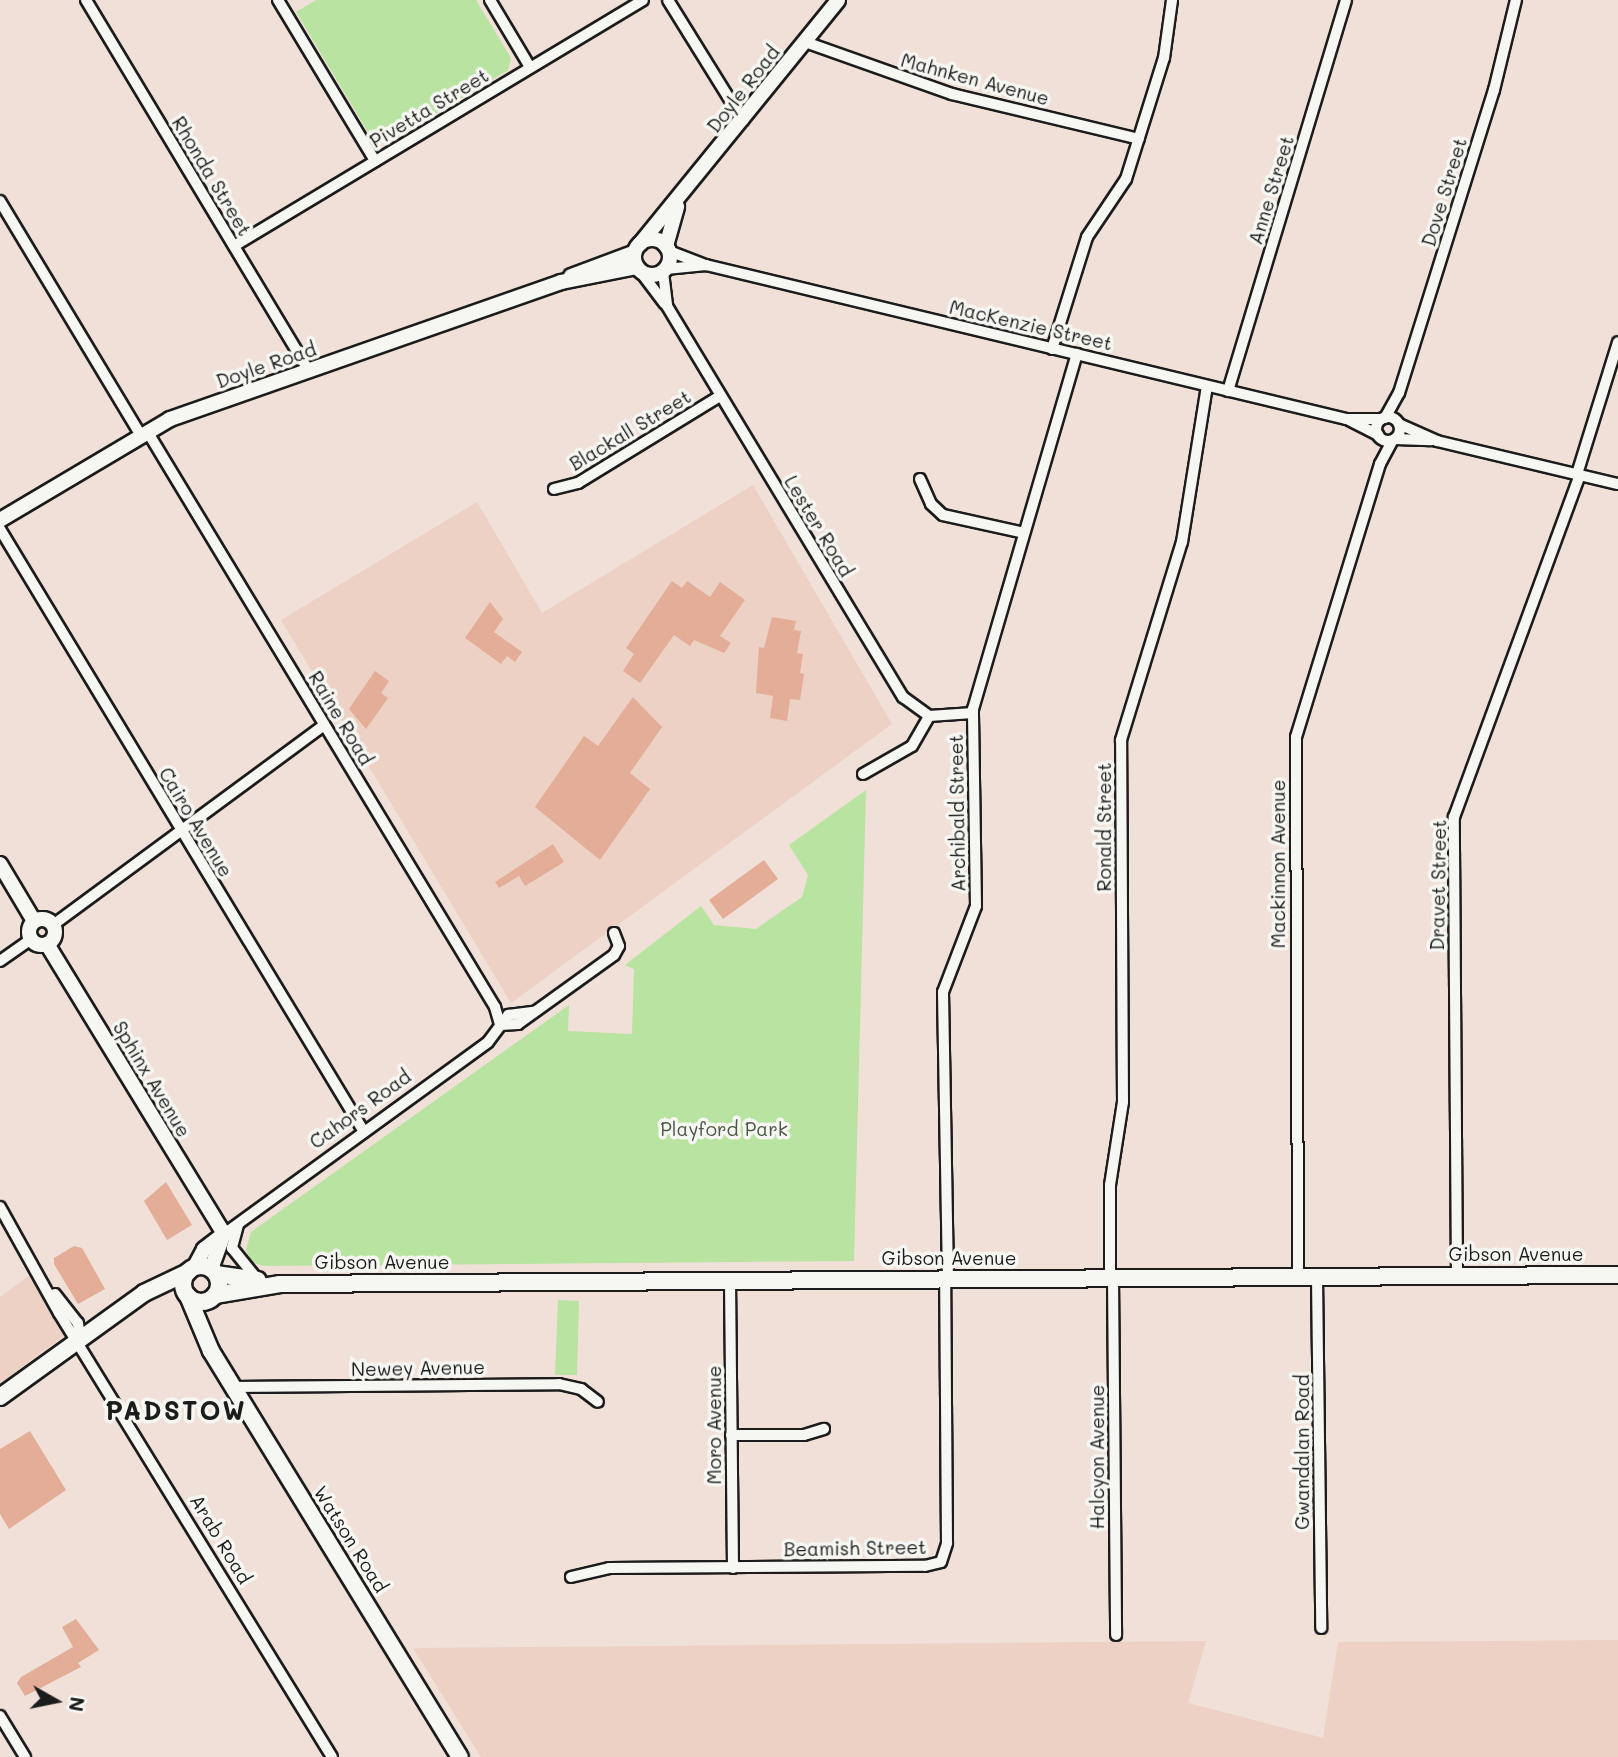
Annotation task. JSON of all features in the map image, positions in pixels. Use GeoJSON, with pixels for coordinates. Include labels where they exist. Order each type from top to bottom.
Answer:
{"type":"FeatureCollection","features":[{"type":"Feature","properties":{"kind":"main road","name":"Gibson Avenue"},"geometry":{"type":"LineString","coordinates":[[191,1270],[213,1271],[280,1284],[1618,1275]]}},
{"type":"Feature","properties":{"kind":"main road","name":"Cahors Road"},"geometry":{"type":"LineString","coordinates":[[0,1397],[144,1293],[191,1270]]}},
{"type":"Feature","properties":{"kind":"main road"},"geometry":{"type":"LineString","coordinates":[[187,1294],[191,1270]]}},
{"type":"Feature","properties":{"kind":"main road"},"geometry":{"type":"LineString","coordinates":[[206,1343],[213,1271]]}},
{"type":"Feature","properties":{"kind":"main road","name":"Gibson Avenue"},"geometry":{"type":"LineString","coordinates":[[211,1298],[280,1284]]}},
{"type":"Feature","properties":{"kind":"main road"},"geometry":{"type":"LineString","coordinates":[[144,1293],[187,1294],[211,1298]]}},
{"type":"Feature","properties":{"kind":"main road","name":"Watson Road"},"geometry":{"type":"LineString","coordinates":[[187,1294],[206,1343],[460,1757]]}},
{"type":"Feature","properties":{"kind":"street","name":"Rhonda Street"},"geometry":{"type":"LineString","coordinates":[[86,0],[309,371]]}},
{"type":"Feature","properties":{"kind":"street"},"geometry":{"type":"LineString","coordinates":[[278,0],[375,161]]}},
{"type":"Feature","properties":{"kind":"street"},"geometry":{"type":"LineString","coordinates":[[490,0],[530,67]]}},
{"type":"Feature","properties":{"kind":"street","name":"Pivetta Street"},"geometry":{"type":"LineString","coordinates":[[234,246],[643,0]]}},
{"type":"Feature","properties":{"kind":"street"},"geometry":{"type":"LineString","coordinates":[[668,0],[743,121]]}},
{"type":"Feature","properties":{"kind":"street","name":"Doyle Road"},"geometry":{"type":"LineString","coordinates":[[561,282],[590,265],[638,248],[679,202],[838,0]]}},
{"type":"Feature","properties":{"kind":"street"},"geometry":{"type":"LineString","coordinates":[[1052,349],[1087,237],[1123,188],[1164,58],[1172,0]]}},
{"type":"Feature","properties":{"kind":"street","name":"Anne Street"},"geometry":{"type":"LineString","coordinates":[[1228,391],[1346,0]]}},
{"type":"Feature","properties":{"kind":"street","name":"Dove Street"},"geometry":{"type":"LineString","coordinates":[[1379,436],[1384,418],[1399,393],[1494,90],[1516,0]]}},
{"type":"Feature","properties":{"kind":"street","name":"Mahnken Avenue"},"geometry":{"type":"LineString","coordinates":[[805,42],[952,94],[1139,139]]}},
{"type":"Feature","properties":{"kind":"street","name":"Raine Road"},"geometry":{"type":"LineString","coordinates":[[0,201],[324,725],[495,1007],[500,1025]]}},
{"type":"Feature","properties":{"kind":"street","name":"Doyle Road"},"geometry":{"type":"LineString","coordinates":[[0,520],[144,433],[309,371],[561,282],[639,269],[665,270],[679,202]]}},
{"type":"Feature","properties":{"kind":"street"},"geometry":{"type":"LineString","coordinates":[[639,269],[638,248],[653,239],[668,248]]}},
{"type":"Feature","properties":{"kind":"street","name":"MacKenzie Street"},"geometry":{"type":"LineString","coordinates":[[668,248],[706,265],[1346,419],[1379,436],[1394,440]]}},
{"type":"Feature","properties":{"kind":"street","name":"MacKenzie Street"},"geometry":{"type":"LineString","coordinates":[[665,270],[706,265]]}},
{"type":"Feature","properties":{"kind":"street","name":"Lester Road"},"geometry":{"type":"LineString","coordinates":[[639,269],[667,306],[899,691],[929,716]]}},
{"type":"Feature","properties":{"kind":"street","name":"Lester Road"},"geometry":{"type":"LineString","coordinates":[[665,270],[667,306]]}},
{"type":"Feature","properties":{"kind":"street","name":"Dravet Street"},"geometry":{"type":"LineString","coordinates":[[1457,1276],[1454,817],[1578,475],[1618,342]]}},
{"type":"Feature","properties":{"kind":"street","name":"Archibald Street"},"geometry":{"type":"LineString","coordinates":[[946,1279],[943,992],[976,906],[973,713],[1076,354]]}},
{"type":"Feature","properties":{"kind":"street","name":"Ronald Street"},"geometry":{"type":"LineString","coordinates":[[1111,1278],[1110,1185],[1124,1102],[1121,740],[1184,535],[1207,386]]}},
{"type":"Feature","properties":{"kind":"street","name":"Dove Street"},"geometry":{"type":"LineString","coordinates":[[1394,440],[1399,423],[1399,393]]}},
{"type":"Feature","properties":{"kind":"street","name":"Blackall Street"},"geometry":{"type":"LineString","coordinates":[[554,489],[578,483],[720,396]]}},
{"type":"Feature","properties":{"kind":"street","name":"MacKenzie Street"},"geometry":{"type":"LineString","coordinates":[[1346,419],[1384,418],[1399,423]]}},
{"type":"Feature","properties":{"kind":"street"},"geometry":{"type":"LineString","coordinates":[[1399,423],[1437,440],[1618,484]]}},
{"type":"Feature","properties":{"kind":"street","name":"Mackinnon Avenue"},"geometry":{"type":"LineString","coordinates":[[1379,436],[1380,464]]}},
{"type":"Feature","properties":{"kind":"street"},"geometry":{"type":"LineString","coordinates":[[1394,440],[1437,440]]}},
{"type":"Feature","properties":{"kind":"street","name":"Mackinnon Avenue"},"geometry":{"type":"LineString","coordinates":[[1298,1277],[1296,737],[1380,464],[1394,440]]}},
{"type":"Feature","properties":{"kind":"street"},"geometry":{"type":"LineString","coordinates":[[920,479],[943,515],[1024,533]]}},
{"type":"Feature","properties":{"kind":"street","name":"Cairo Avenue"},"geometry":{"type":"LineString","coordinates":[[0,529],[364,1132]]}},
{"type":"Feature","properties":{"kind":"street"},"geometry":{"type":"LineString","coordinates":[[863,774],[912,746],[929,716],[973,713]]}},
{"type":"Feature","properties":{"kind":"street"},"geometry":{"type":"LineString","coordinates":[[34,921],[53,925],[324,725]]}},
{"type":"Feature","properties":{"kind":"street"},"geometry":{"type":"LineString","coordinates":[[0,864],[34,921],[31,939],[0,961]]}},
{"type":"Feature","properties":{"kind":"street"},"geometry":{"type":"LineString","coordinates":[[31,939],[47,944],[55,933],[53,925]]}},
{"type":"Feature","properties":{"kind":"street","name":"Cahors Road"},"geometry":{"type":"LineString","coordinates":[[191,1270],[204,1249],[488,1042],[500,1025],[509,1028],[614,955],[619,946],[614,933]]}},
{"type":"Feature","properties":{"kind":"street","name":"Sphinx Avenue"},"geometry":{"type":"LineString","coordinates":[[47,944],[224,1234]]}},
{"type":"Feature","properties":{"kind":"street","name":"Arab Road"},"geometry":{"type":"LineString","coordinates":[[0,1206],[50,1289],[59,1313],[80,1339],[332,1757]]}},
{"type":"Feature","properties":{"kind":"street"},"geometry":{"type":"LineString","coordinates":[[240,1223],[232,1248],[258,1280]]}},
{"type":"Feature","properties":{"kind":"street"},"geometry":{"type":"LineString","coordinates":[[213,1271],[224,1234]]}},
{"type":"Feature","properties":{"kind":"street","name":"Gwandalan Road"},"geometry":{"type":"LineString","coordinates":[[1317,1277],[1321,1628]]}},
{"type":"Feature","properties":{"kind":"street","name":"Halcyon Avenue"},"geometry":{"type":"LineString","coordinates":[[1111,1278],[1116,1635]]}},
{"type":"Feature","properties":{"kind":"street","name":"Beamish Street"},"geometry":{"type":"LineString","coordinates":[[572,1577],[609,1568],[931,1566],[944,1557],[946,1279]]}},
{"type":"Feature","properties":{"kind":"street","name":"Moro Avenue"},"geometry":{"type":"LineString","coordinates":[[730,1281],[733,1568]]}},
{"type":"Feature","properties":{"kind":"street","name":"Newey Avenue"},"geometry":{"type":"LineString","coordinates":[[232,1387],[559,1384],[581,1389],[598,1402]]}},
{"type":"Feature","properties":{"kind":"street"},"geometry":{"type":"LineString","coordinates":[[731,1435],[804,1435],[824,1429]]}},
{"type":"Feature","properties":{"kind":"street"},"geometry":{"type":"LineString","coordinates":[[0,1716],[24,1757]]}},
{"type":"Feature","properties":{"kind":"shaded area"},"geometry":{"type":"Polygon","coordinates":[[[753,485],[892,724],[511,1003],[281,620],[477,502],[542,613],[753,485]]]}},
{"type":"Feature","properties":{"kind":"shaded area"},"geometry":{"type":"Polygon","coordinates":[[[30,1275],[65,1335],[0,1383],[0,1297],[30,1275]]]}},
{"type":"Feature","properties":{"kind":"shaded area"},"geometry":{"type":"Polygon","coordinates":[[[1618,1640],[1618,1757],[481,1757],[413,1648],[1206,1641],[1188,1703],[1323,1738],[1338,1642],[1618,1640]]]}},
{"type":"Feature","properties":{"kind":"green space"},"geometry":{"type":"Polygon","coordinates":[[[316,0],[476,0],[511,58],[508,70],[388,142],[371,137],[296,12],[316,0]]]}},
{"type":"Feature","properties":{"kind":"green space","name":"Playford Park"},"geometry":{"type":"Polygon","coordinates":[[[866,790],[854,1261],[264,1266],[252,1262],[246,1250],[251,1232],[569,1005],[568,1031],[632,1034],[634,969],[625,965],[701,906],[714,925],[756,929],[802,897],[808,875],[789,845],[866,790]]]}},
{"type":"Feature","properties":{"kind":"green space"},"geometry":{"type":"Polygon","coordinates":[[[558,1300],[579,1301],[577,1375],[555,1375],[558,1300]]]}},
{"type":"Feature","properties":{"kind":"building"},"geometry":{"type":"Polygon","coordinates":[[[672,581],[682,588],[687,581],[710,597],[720,582],[745,600],[720,636],[731,643],[724,653],[694,640],[690,646],[674,635],[640,683],[623,671],[634,654],[626,648],[672,581]]]}},
{"type":"Feature","properties":{"kind":"building"},"geometry":{"type":"Polygon","coordinates":[[[490,602],[503,619],[494,632],[522,652],[515,662],[507,656],[501,664],[465,638],[490,602]]]}},
{"type":"Feature","properties":{"kind":"building"},"geometry":{"type":"Polygon","coordinates":[[[772,617],[796,621],[794,630],[801,631],[797,653],[803,654],[800,673],[804,674],[800,700],[790,699],[787,721],[770,718],[773,696],[756,693],[759,647],[764,648],[772,617]]]}},
{"type":"Feature","properties":{"kind":"building"},"geometry":{"type":"Polygon","coordinates":[[[375,671],[389,681],[381,693],[388,698],[366,729],[349,709],[375,671]]]}},
{"type":"Feature","properties":{"kind":"building"},"geometry":{"type":"Polygon","coordinates":[[[633,697],[662,727],[630,773],[650,789],[600,860],[535,807],[584,736],[598,746],[633,697]]]}},
{"type":"Feature","properties":{"kind":"building"},"geometry":{"type":"Polygon","coordinates":[[[553,844],[564,862],[525,886],[519,876],[499,888],[495,882],[553,844]]]}},
{"type":"Feature","properties":{"kind":"building"},"geometry":{"type":"Polygon","coordinates":[[[764,860],[778,879],[723,919],[709,900],[764,860]]]}},
{"type":"Feature","properties":{"kind":"building"},"geometry":{"type":"Polygon","coordinates":[[[166,1182],[192,1225],[167,1240],[144,1201],[166,1182]]]}},
{"type":"Feature","properties":{"kind":"building"},"geometry":{"type":"Polygon","coordinates":[[[74,1246],[82,1248],[105,1289],[78,1304],[54,1264],[54,1258],[74,1246]]]}},
{"type":"Feature","properties":{"kind":"building"},"geometry":{"type":"Polygon","coordinates":[[[30,1431],[66,1490],[9,1529],[0,1514],[0,1449],[30,1431]]]}},
{"type":"Feature","properties":{"kind":"building"},"geometry":{"type":"Polygon","coordinates":[[[76,1619],[99,1650],[78,1663],[81,1667],[25,1696],[17,1683],[21,1677],[73,1647],[62,1627],[76,1619]]]}},
{"type":"Feature","properties":{"kind":"district","name":"PADSTOW"},"geometry":{"type":"Point","coordinates":[176,1411]}}]}
